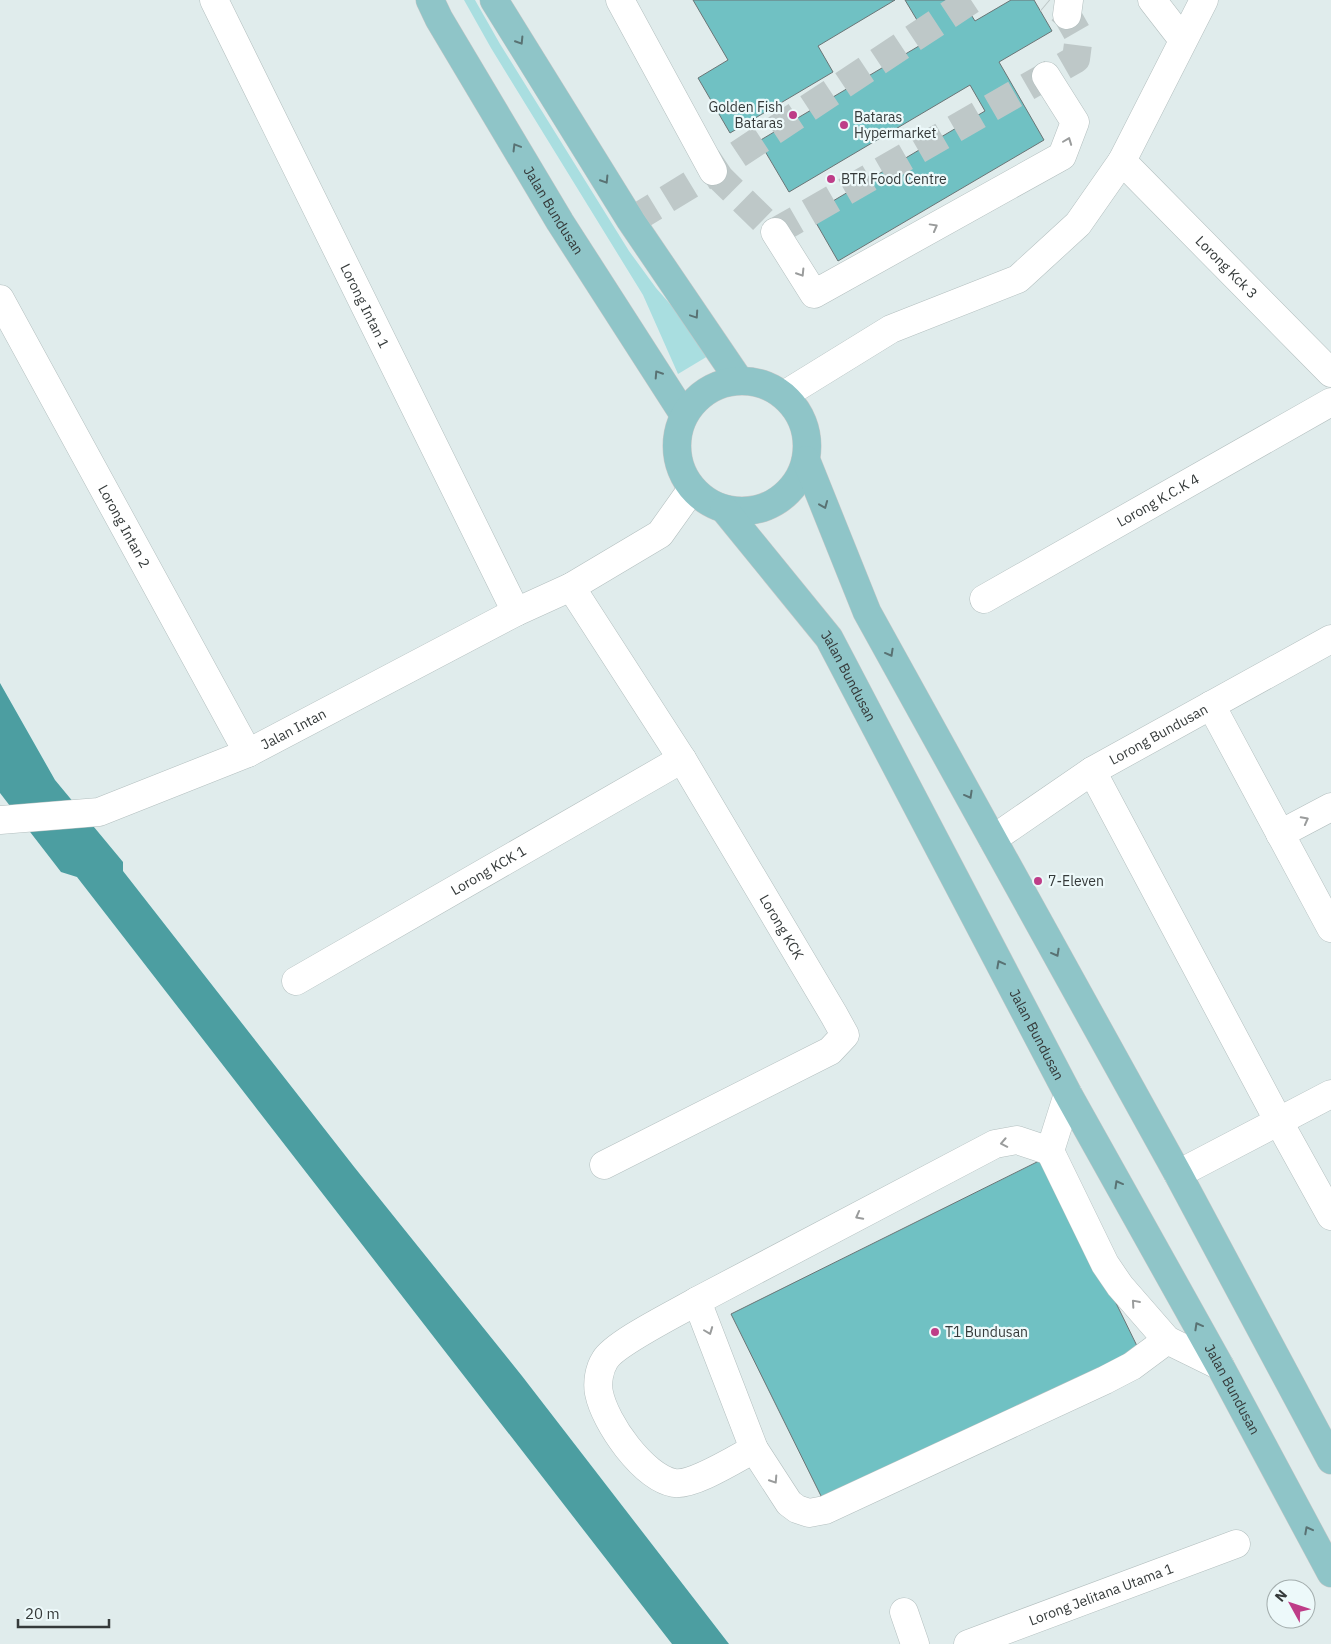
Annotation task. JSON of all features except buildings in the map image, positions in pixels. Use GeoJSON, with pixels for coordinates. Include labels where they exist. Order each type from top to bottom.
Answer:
{"type":"FeatureCollection","features":[{"type":"Feature","properties":{"kind":"main road","name":"Jalan Bundusan"},"geometry":{"type":"LineString","coordinates":[[430,0],[439,19],[560,222],[684,415]]}},
{"type":"Feature","properties":{"kind":"main road"},"geometry":{"type":"LineString","coordinates":[[494,0],[631,222],[739,380]]}},
{"type":"Feature","properties":{"kind":"main road"},"geometry":{"type":"LineString","coordinates":[[739,380],[755,382],[770,387],[784,395],[796,408],[804,424],[808,442],[806,460],[798,480],[784,496],[766,507],[745,511],[724,509],[706,501],[692,489],[682,472],[677,453],[678,434],[684,415],[698,398],[717,386],[739,380]]}},
{"type":"Feature","properties":{"kind":"main road"},"geometry":{"type":"LineString","coordinates":[[806,460],[867,612],[1178,1174],[1331,1460]]}},
{"type":"Feature","properties":{"kind":"main road","name":"Jalan Bundusan"},"geometry":{"type":"LineString","coordinates":[[724,509],[830,638],[1068,1094],[1220,1366],[1331,1574]]}},
{"type":"Feature","properties":{"kind":"street","name":"Lorong Intan 1"},"geometry":{"type":"LineString","coordinates":[[214,0],[516,612]]}},
{"type":"Feature","properties":{"kind":"street"},"geometry":{"type":"LineString","coordinates":[[620,0],[713,170]]}},
{"type":"Feature","properties":{"kind":"street"},"geometry":{"type":"LineString","coordinates":[[1152,0],[1183,40]]}},
{"type":"Feature","properties":{"kind":"street"},"geometry":{"type":"LineString","coordinates":[[784,395],[891,329],[1018,279],[1078,224],[1122,161],[1204,0]]}},
{"type":"Feature","properties":{"kind":"street"},"geometry":{"type":"LineString","coordinates":[[775,232],[814,294],[1062,156],[1075,122],[1046,76]]}},
{"type":"Feature","properties":{"kind":"street","name":"Lorong Kck 3"},"geometry":{"type":"LineString","coordinates":[[1122,161],[1331,373]]}},
{"type":"Feature","properties":{"kind":"street","name":"Lorong Intan 2"},"geometry":{"type":"LineString","coordinates":[[0,299],[248,753]]}},
{"type":"Feature","properties":{"kind":"street","name":"Lorong K.C.K 4"},"geometry":{"type":"LineString","coordinates":[[984,599],[1331,402]]}},
{"type":"Feature","properties":{"kind":"street","name":"Jalan Intan"},"geometry":{"type":"LineString","coordinates":[[5,820],[99,812],[248,753],[516,612],[571,586],[660,534],[692,489]]}},
{"type":"Feature","properties":{"kind":"street","name":"Lorong KCK"},"geometry":{"type":"LineString","coordinates":[[571,586],[682,759],[845,1036],[830,1051],[604,1165]]}},
{"type":"Feature","properties":{"kind":"street","name":"Lorong Bundusan"},"geometry":{"type":"LineString","coordinates":[[993,839],[1092,771],[1331,639]]}},
{"type":"Feature","properties":{"kind":"street"},"geometry":{"type":"LineString","coordinates":[[1211,705],[1280,834],[1324,898],[1331,928]]}},
{"type":"Feature","properties":{"kind":"street","name":"Lorong KCK 1"},"geometry":{"type":"LineString","coordinates":[[296,981],[682,759]]}},
{"type":"Feature","properties":{"kind":"street"},"geometry":{"type":"LineString","coordinates":[[1092,771],[1331,1216]]}},
{"type":"Feature","properties":{"kind":"street"},"geometry":{"type":"LineString","coordinates":[[1280,834],[1331,807]]}},
{"type":"Feature","properties":{"kind":"street"},"geometry":{"type":"LineString","coordinates":[[1068,1094],[1050,1152],[1104,1264],[1120,1286],[1167,1340],[1220,1366]]}},
{"type":"Feature","properties":{"kind":"street"},"geometry":{"type":"LineString","coordinates":[[1178,1174],[1331,1094]]}},
{"type":"Feature","properties":{"kind":"street"},"geometry":{"type":"LineString","coordinates":[[754,1449],[699,1478],[676,1483],[655,1476],[637,1458],[618,1434],[606,1411],[599,1393],[598,1377],[604,1360],[616,1348],[698,1301],[995,1144],[1017,1140],[1050,1152]]}},
{"type":"Feature","properties":{"kind":"street"},"geometry":{"type":"LineString","coordinates":[[698,1301],[754,1449],[789,1503],[797,1510],[809,1513],[825,1510],[1105,1380],[1132,1366],[1167,1340]]}},
{"type":"Feature","properties":{"kind":"street","name":"Lorong Jelitana Utama 1"},"geometry":{"type":"LineString","coordinates":[[968,1644],[1236,1544]]}},
{"type":"Feature","properties":{"kind":"street"},"geometry":{"type":"LineString","coordinates":[[904,1612],[915,1644]]}},
{"type":"Feature","properties":{"kind":"shaded area"},"geometry":{"type":"Polygon","coordinates":[[[464,0],[475,0],[500,44],[629,251],[656,288],[713,353],[678,374],[643,295],[491,48],[464,0]]]}},
{"type":"Feature","properties":{"kind":"shaded area"},"geometry":{"type":"Polygon","coordinates":[[[0,683],[55,780],[123,862],[123,871],[355,1168],[522,1376],[729,1644],[672,1644],[77,877],[61,872],[0,793],[0,683]]]}},
{"type":"Feature","properties":{"kind":"tunnel"},"geometry":{"type":"LineString","coordinates":[[631,221],[713,171],[971,0]]}},
{"type":"Feature","properties":{"kind":"tunnel"},"geometry":{"type":"LineString","coordinates":[[713,171],[775,232],[1076,59],[1079,36],[1067,15],[1049,0]]}},
{"type":"Feature","properties":{"kind":"place","name":"Golden Fish Bataras"},"geometry":{"type":"Point","coordinates":[793,115]}},
{"type":"Feature","properties":{"kind":"place","name":"Bataras Hypermarket"},"geometry":{"type":"Point","coordinates":[844,125]}},
{"type":"Feature","properties":{"kind":"place","name":"BTR Food Centre"},"geometry":{"type":"Point","coordinates":[831,179]}},
{"type":"Feature","properties":{"kind":"place","name":"7-Eleven"},"geometry":{"type":"Point","coordinates":[1038,881]}},
{"type":"Feature","properties":{"kind":"place","name":"T1 Bundusan"},"geometry":{"type":"Point","coordinates":[935,1332]}}]}
